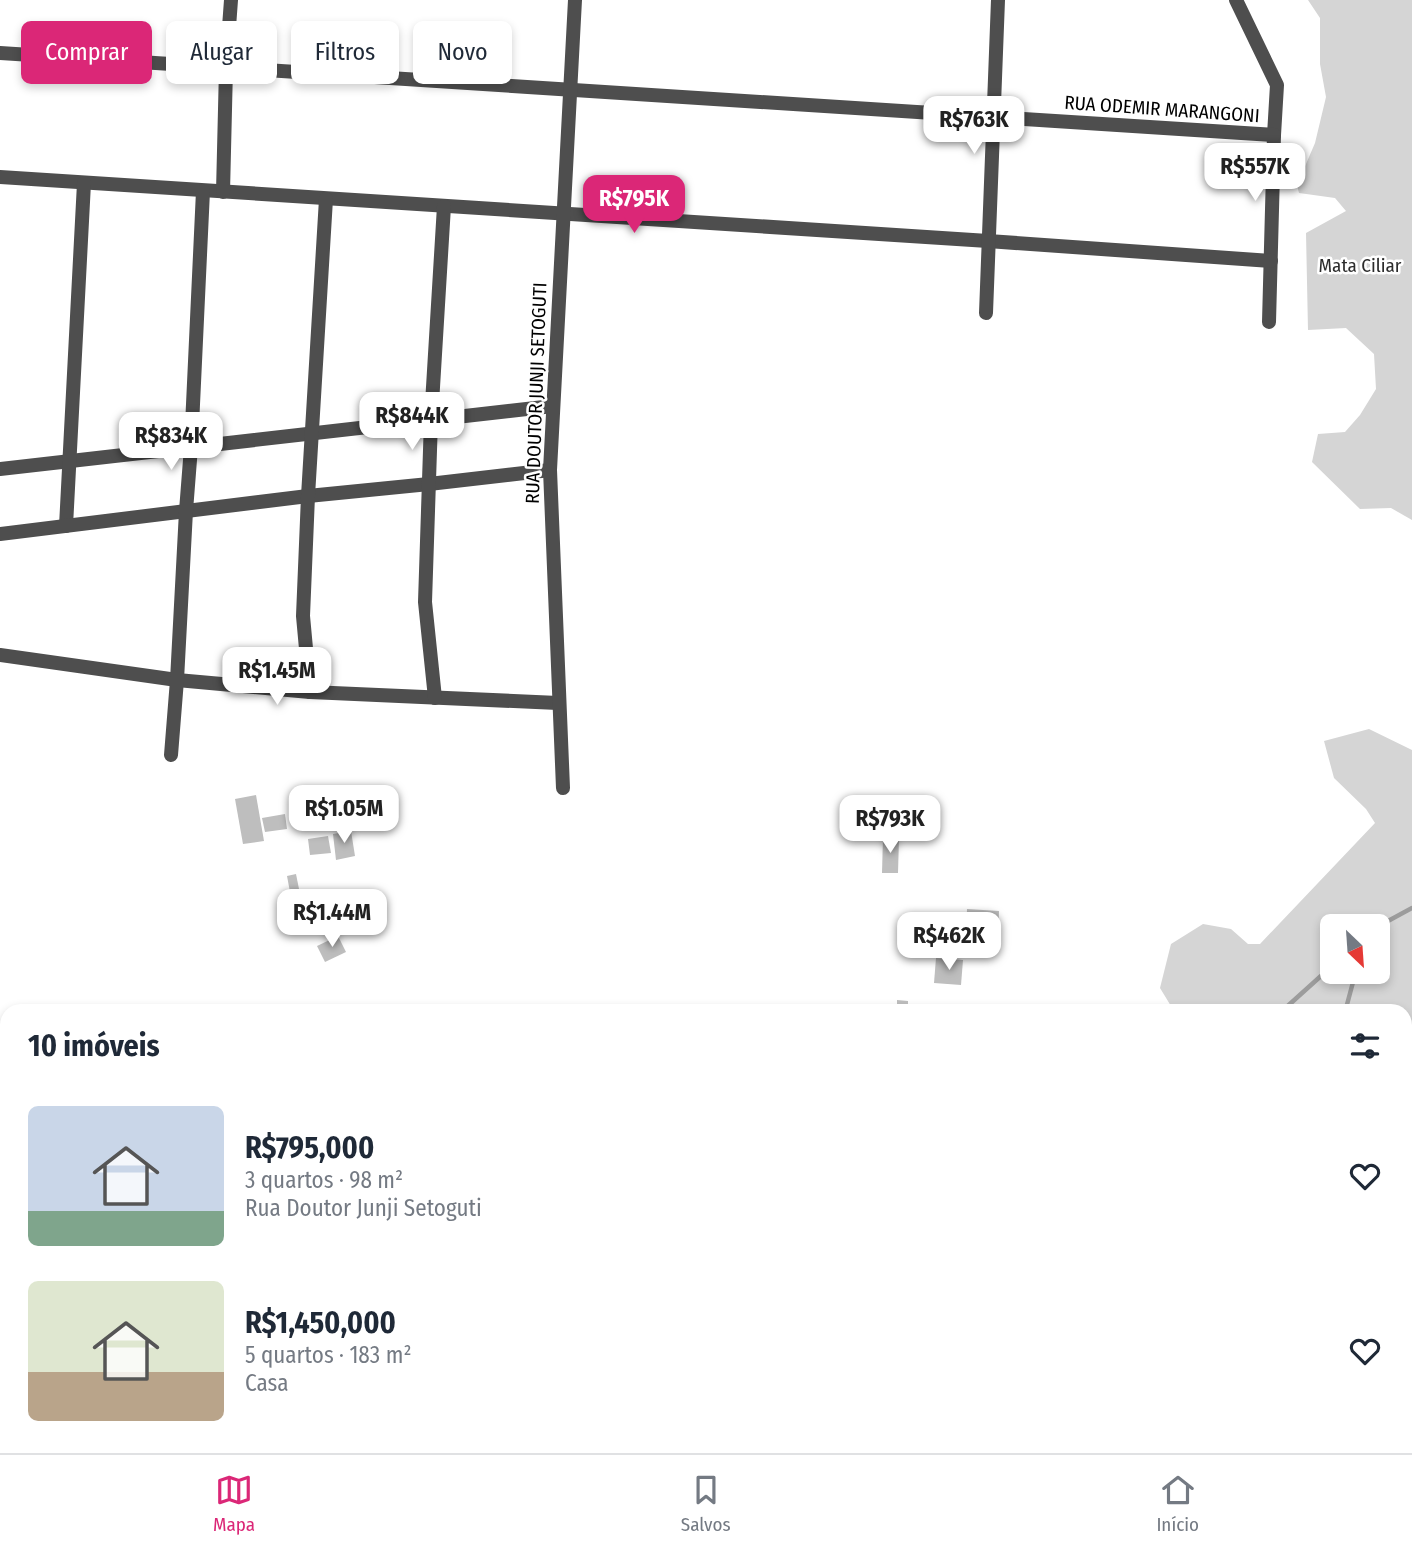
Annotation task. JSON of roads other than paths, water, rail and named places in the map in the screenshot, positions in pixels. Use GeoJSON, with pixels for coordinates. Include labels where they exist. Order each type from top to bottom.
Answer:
{"type":"FeatureCollection","features":[{"type":"Feature","properties":{"kind":"street"},"geometry":{"type":"LineString","coordinates":[[229,21],[231,0]]}},
{"type":"Feature","properties":{"kind":"street","name":"RUA DOUTOR JUNJI SETOGUTI"},"geometry":{"type":"LineString","coordinates":[[563,788],[550,470],[575,0]]}},
{"type":"Feature","properties":{"kind":"street"},"geometry":{"type":"LineString","coordinates":[[986,313],[998,0]]}},
{"type":"Feature","properties":{"kind":"street"},"geometry":{"type":"LineString","coordinates":[[1236,0],[1277,86],[1269,322]]}},
{"type":"Feature","properties":{"kind":"street","name":"RUA ODEMIR MARANGONI"},"geometry":{"type":"LineString","coordinates":[[0,53],[166,64]]}},
{"type":"Feature","properties":{"kind":"street","name":"RUA ODEMIR MARANGONI"},"geometry":{"type":"LineString","coordinates":[[277,71],[1274,135]]}},
{"type":"Feature","properties":{"kind":"street"},"geometry":{"type":"LineString","coordinates":[[223,192],[226,84]]}},
{"type":"Feature","properties":{"kind":"street"},"geometry":{"type":"LineString","coordinates":[[0,177],[1271,261]]}},
{"type":"Feature","properties":{"kind":"street"},"geometry":{"type":"LineString","coordinates":[[66,526],[84,183]]}},
{"type":"Feature","properties":{"kind":"street"},"geometry":{"type":"LineString","coordinates":[[171,755],[191,447],[203,191]]}},
{"type":"Feature","properties":{"kind":"street"},"geometry":{"type":"LineString","coordinates":[[310,692],[303,616],[326,199]]}},
{"type":"Feature","properties":{"kind":"street"},"geometry":{"type":"LineString","coordinates":[[435,698],[425,602],[431,420],[444,206]]}},
{"type":"Feature","properties":{"kind":"street"},"geometry":{"type":"LineString","coordinates":[[0,469],[553,406]]}},
{"type":"Feature","properties":{"kind":"street"},"geometry":{"type":"LineString","coordinates":[[0,534],[308,496],[550,470]]}},
{"type":"Feature","properties":{"kind":"street"},"geometry":{"type":"LineString","coordinates":[[0,654],[177,680],[310,692],[558,703]]}},
{"type":"Feature","properties":{"kind":"waterway"},"geometry":{"type":"LineString","coordinates":[[1390,920],[1412,908]]}},
{"type":"Feature","properties":{"kind":"waterway"},"geometry":{"type":"LineString","coordinates":[[1290,1004],[1320,977]]}},
{"type":"Feature","properties":{"kind":"waterway"},"geometry":{"type":"LineString","coordinates":[[1347,1004],[1353,984]]}},
{"type":"Feature","properties":{"kind":"park label","name":"Mata Ciliar"},"geometry":{"type":"Point","coordinates":[1360,265]}}]}
